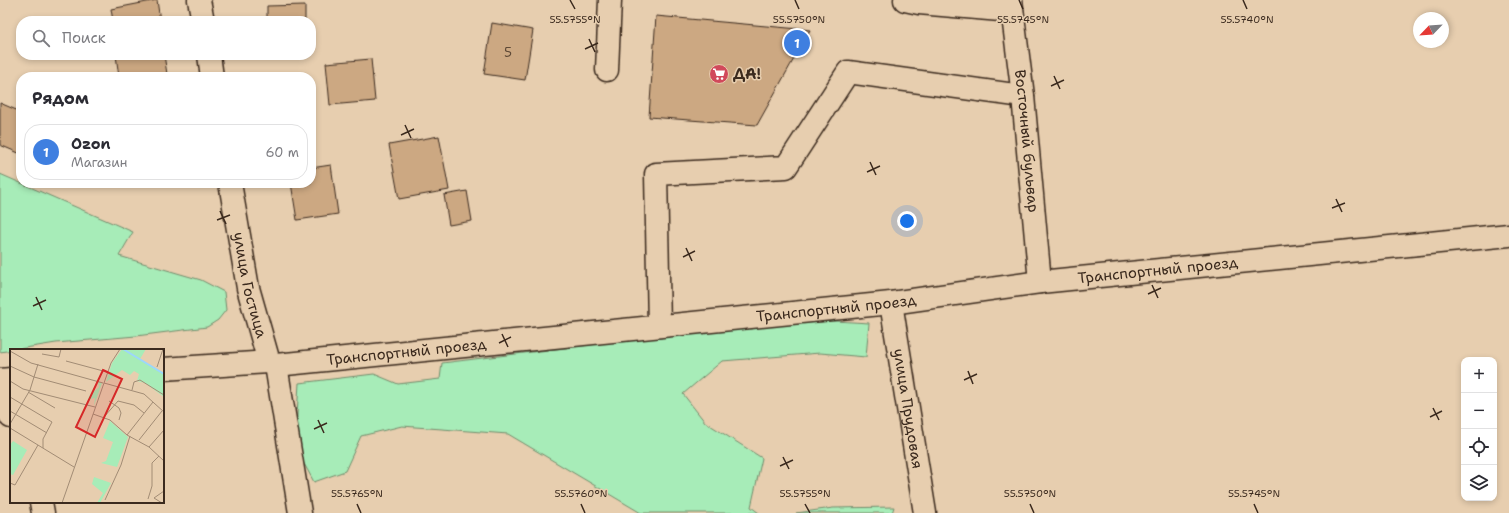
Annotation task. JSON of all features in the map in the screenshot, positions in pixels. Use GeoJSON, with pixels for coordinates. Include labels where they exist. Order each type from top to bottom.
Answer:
{"type":"FeatureCollection","features":[{"type":"Feature","properties":{"kind":"main road"},"geometry":{"type":"LineString","coordinates":[[199,0],[202,16]]}},
{"type":"Feature","properties":{"kind":"main road"},"geometry":{"type":"LineString","coordinates":[[607,70],[610,0]]}},
{"type":"Feature","properties":{"kind":"main road"},"geometry":{"type":"LineString","coordinates":[[905,0],[919,3],[1012,6]]}},
{"type":"Feature","properties":{"kind":"main road","name":"Восточный бульвар"},"geometry":{"type":"LineString","coordinates":[[1012,6],[1023,96],[1040,282]]}},
{"type":"Feature","properties":{"kind":"main road"},"geometry":{"type":"LineString","coordinates":[[210,60],[211,72]]}},
{"type":"Feature","properties":{"kind":"main road"},"geometry":{"type":"LineString","coordinates":[[659,326],[656,174],[786,168],[848,72],[1023,96]]}},
{"type":"Feature","properties":{"kind":"main road","name":"улица Гостица"},"geometry":{"type":"LineString","coordinates":[[231,188],[248,288],[273,364],[300,513]]}},
{"type":"Feature","properties":{"kind":"main road","name":"Транспортный проезд"},"geometry":{"type":"LineString","coordinates":[[164,369],[273,364],[891,303],[1040,282],[1509,235]]}},
{"type":"Feature","properties":{"kind":"main road","name":"улица Прудовая"},"geometry":{"type":"LineString","coordinates":[[891,303],[925,513]]}},
{"type":"Feature","properties":{"kind":"main road"},"geometry":{"type":"LineString","coordinates":[[0,380],[10,379]]}},
{"type":"Feature","properties":{"kind":"main road"},"geometry":{"type":"LineString","coordinates":[[0,388],[10,414]]}},
{"type":"Feature","properties":{"kind":"main road"},"geometry":{"type":"LineString","coordinates":[[41,503],[42,513]]}},
{"type":"Feature","properties":{"kind":"green space"},"geometry":{"type":"Polygon","coordinates":[[[0,174],[16,181],[16,188],[32,188],[133,232],[119,256],[201,280],[224,292],[226,310],[218,320],[207,327],[136,336],[56,343],[10,349],[10,350],[0,352],[0,174]]]}},
{"type":"Feature","properties":{"kind":"green space"},"geometry":{"type":"Polygon","coordinates":[[[835,321],[869,323],[866,357],[820,353],[722,361],[683,394],[705,422],[762,458],[751,507],[759,513],[641,513],[508,434],[402,426],[361,436],[345,471],[314,482],[295,447],[299,383],[374,374],[398,384],[440,379],[442,363],[729,328],[835,321]]]}},
{"type":"Feature","properties":{"kind":"green space"},"geometry":{"type":"Polygon","coordinates":[[[894,507],[892,513],[796,513],[833,508],[894,507]]]}},
{"type":"Feature","properties":{"kind":"building"},"geometry":{"type":"Polygon","coordinates":[[[157,0],[159,16],[112,16],[111,9],[157,0]]]}},
{"type":"Feature","properties":{"kind":"building"},"geometry":{"type":"Polygon","coordinates":[[[305,5],[305,16],[267,16],[267,6],[305,5]]]}},
{"type":"Feature","properties":{"kind":"building","name":"ДА!"},"geometry":{"type":"Polygon","coordinates":[[[656,16],[810,30],[757,125],[649,117],[656,16]]]}},
{"type":"Feature","properties":{"kind":"building"},"geometry":{"type":"Polygon","coordinates":[[[492,23],[533,30],[525,80],[484,74],[492,23]]]}},
{"type":"Feature","properties":{"kind":"building"},"geometry":{"type":"Polygon","coordinates":[[[371,59],[375,101],[330,105],[326,63],[371,59]]]}},
{"type":"Feature","properties":{"kind":"building"},"geometry":{"type":"Polygon","coordinates":[[[117,60],[165,60],[167,72],[118,72],[117,60]]]}},
{"type":"Feature","properties":{"kind":"building"},"geometry":{"type":"Polygon","coordinates":[[[0,103],[16,110],[16,152],[0,145],[0,103]]]}},
{"type":"Feature","properties":{"kind":"building"},"geometry":{"type":"Polygon","coordinates":[[[439,136],[449,190],[399,199],[389,145],[439,136]]]}},
{"type":"Feature","properties":{"kind":"building"},"geometry":{"type":"Polygon","coordinates":[[[331,165],[338,214],[297,220],[292,188],[316,188],[316,167],[331,165]]]}},
{"type":"Feature","properties":{"kind":"building"},"geometry":{"type":"Polygon","coordinates":[[[467,191],[472,221],[449,225],[444,195],[467,191]]]}},
{"type":"Feature","properties":{"kind":"place","name":"Ozon"},"geometry":{"type":"Point","coordinates":[797,43]}},
{"type":"Feature","properties":{"kind":"place","name":"ДА!"},"geometry":{"type":"Point","coordinates":[719,74]}}]}
